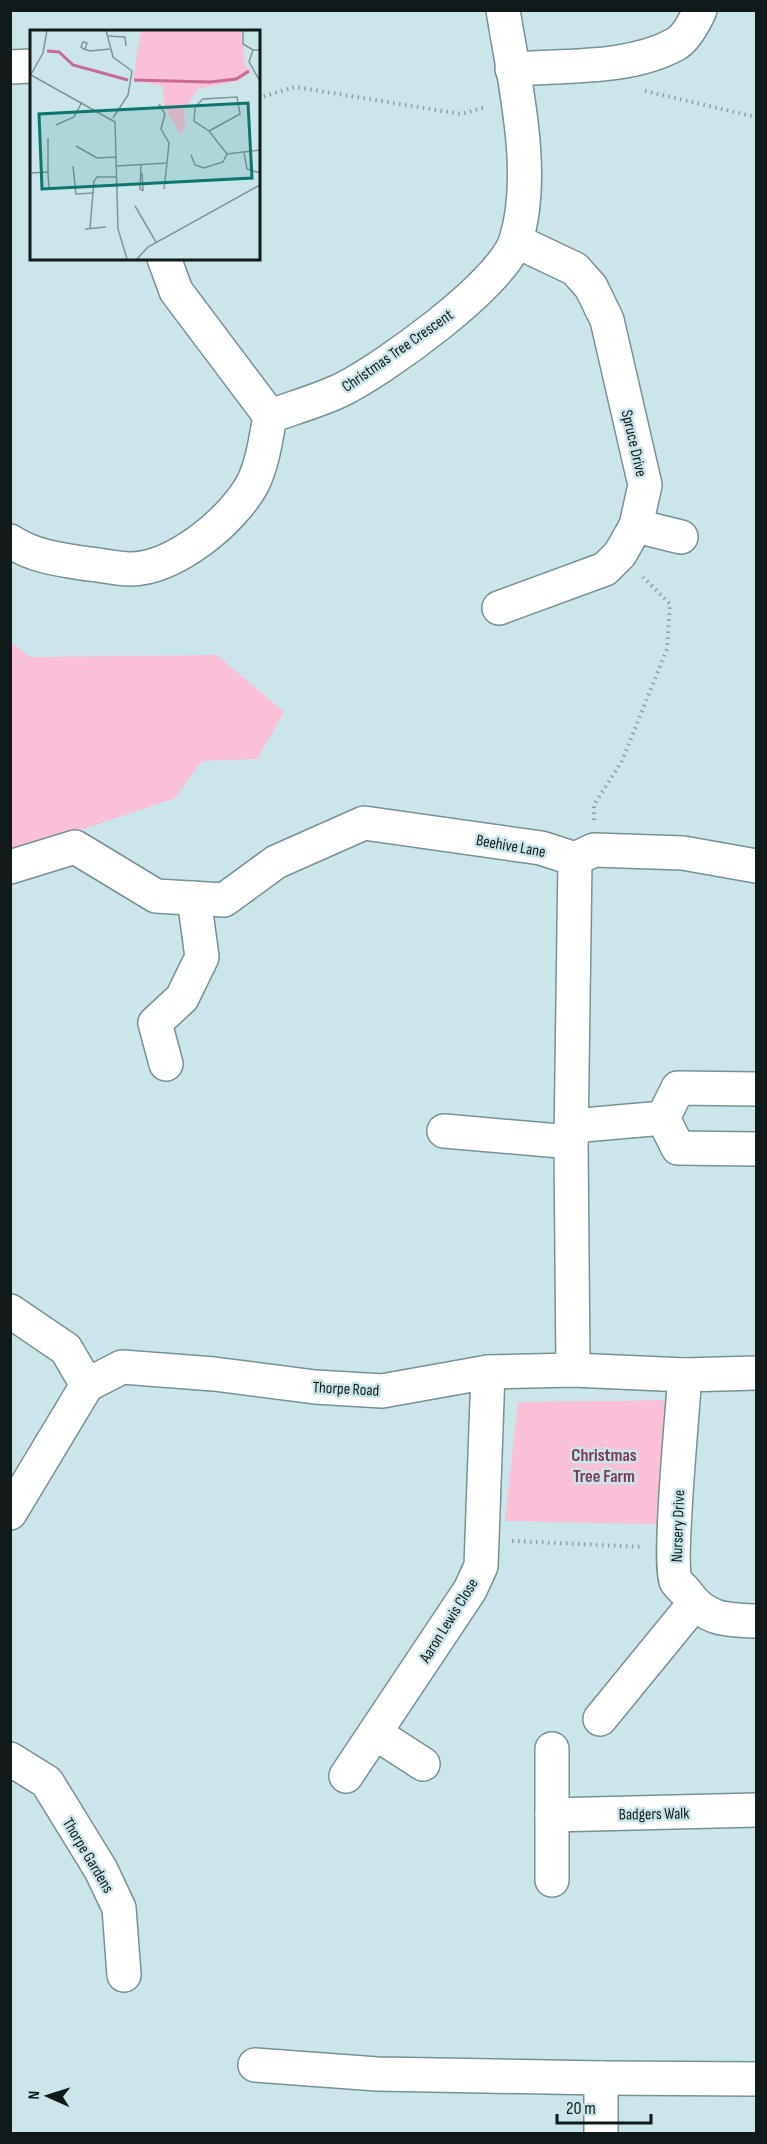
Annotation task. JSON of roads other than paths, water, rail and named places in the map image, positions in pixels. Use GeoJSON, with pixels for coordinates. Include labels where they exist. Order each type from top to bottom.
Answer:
{"type":"FeatureCollection","features":[{"type":"Feature","properties":{"kind":"street","name":"Christmas Tree Crescent"},"geometry":{"type":"LineString","coordinates":[[270,416],[339,391],[390,359],[445,319],[500,269],[516,241],[525,169],[503,10]]}},
{"type":"Feature","properties":{"kind":"street"},"geometry":{"type":"LineString","coordinates":[[512,69],[625,60],[655,52],[678,43],[700,10]]}},
{"type":"Feature","properties":{"kind":"street"},"geometry":{"type":"LineString","coordinates":[[10,67],[30,66]]}},
{"type":"Feature","properties":{"kind":"street","name":"Spruce Drive"},"geometry":{"type":"LineString","coordinates":[[499,608],[605,569],[620,554],[636,526],[645,484],[607,320],[591,288],[575,269],[516,241]]}},
{"type":"Feature","properties":{"kind":"street"},"geometry":{"type":"LineString","coordinates":[[10,541],[50,559],[131,569],[160,562],[195,545],[216,528],[252,483],[264,449],[270,416],[176,291],[165,260]]}},
{"type":"Feature","properties":{"kind":"street"},"geometry":{"type":"LineString","coordinates":[[636,526],[681,537]]}},
{"type":"Feature","properties":{"kind":"street","name":"Beehive Lane"},"geometry":{"type":"LineString","coordinates":[[10,867],[75,847],[156,896],[224,900],[276,862],[364,823],[584,855],[690,854],[756,866]]}},
{"type":"Feature","properties":{"kind":"street"},"geometry":{"type":"LineString","coordinates":[[573,1370],[572,1134],[584,855]]}},
{"type":"Feature","properties":{"kind":"street"},"geometry":{"type":"LineString","coordinates":[[166,1064],[155,1023],[182,998],[202,957],[194,898]]}},
{"type":"Feature","properties":{"kind":"street"},"geometry":{"type":"LineString","coordinates":[[663,1118],[678,1088],[756,1089]]}},
{"type":"Feature","properties":{"kind":"street"},"geometry":{"type":"LineString","coordinates":[[444,1131],[572,1134],[663,1118]]}},
{"type":"Feature","properties":{"kind":"street"},"geometry":{"type":"LineString","coordinates":[[663,1118],[678,1148],[756,1149]]}},
{"type":"Feature","properties":{"kind":"street"},"geometry":{"type":"LineString","coordinates":[[10,1311],[66,1349],[87,1385],[10,1513]]}},
{"type":"Feature","properties":{"kind":"street","name":"Thorpe Road"},"geometry":{"type":"LineString","coordinates":[[87,1385],[122,1367],[214,1374],[315,1387],[382,1391],[488,1372],[573,1370],[685,1375],[756,1373]]}},
{"type":"Feature","properties":{"kind":"street","name":"Aaron Lewis Close"},"geometry":{"type":"LineString","coordinates":[[346,1776],[470,1590],[481,1566],[488,1372]]}},
{"type":"Feature","properties":{"kind":"street","name":"Nursery Drive"},"geometry":{"type":"LineString","coordinates":[[685,1375],[675,1549],[676,1580],[694,1604],[711,1617],[756,1621]]}},
{"type":"Feature","properties":{"kind":"street"},"geometry":{"type":"LineString","coordinates":[[600,1719],[694,1604]]}},
{"type":"Feature","properties":{"kind":"street"},"geometry":{"type":"LineString","coordinates":[[375,1733],[423,1764]]}},
{"type":"Feature","properties":{"kind":"street"},"geometry":{"type":"LineString","coordinates":[[552,1749],[552,1880]]}},
{"type":"Feature","properties":{"kind":"street","name":"Thorpe Gardens"},"geometry":{"type":"LineString","coordinates":[[10,1759],[47,1782],[101,1870],[119,1908],[124,1975]]}},
{"type":"Feature","properties":{"kind":"street","name":"Badgers Walk"},"geometry":{"type":"LineString","coordinates":[[552,1815],[756,1810]]}},
{"type":"Feature","properties":{"kind":"street"},"geometry":{"type":"LineString","coordinates":[[255,2065],[377,2074],[756,2079]]}},
{"type":"Feature","properties":{"kind":"street"},"geometry":{"type":"LineString","coordinates":[[601,2133],[602,2078]]}},
{"type":"Feature","properties":{"kind":"district","name":"Christmas Tree Farm"},"geometry":{"type":"Point","coordinates":[604,1465]}}]}
